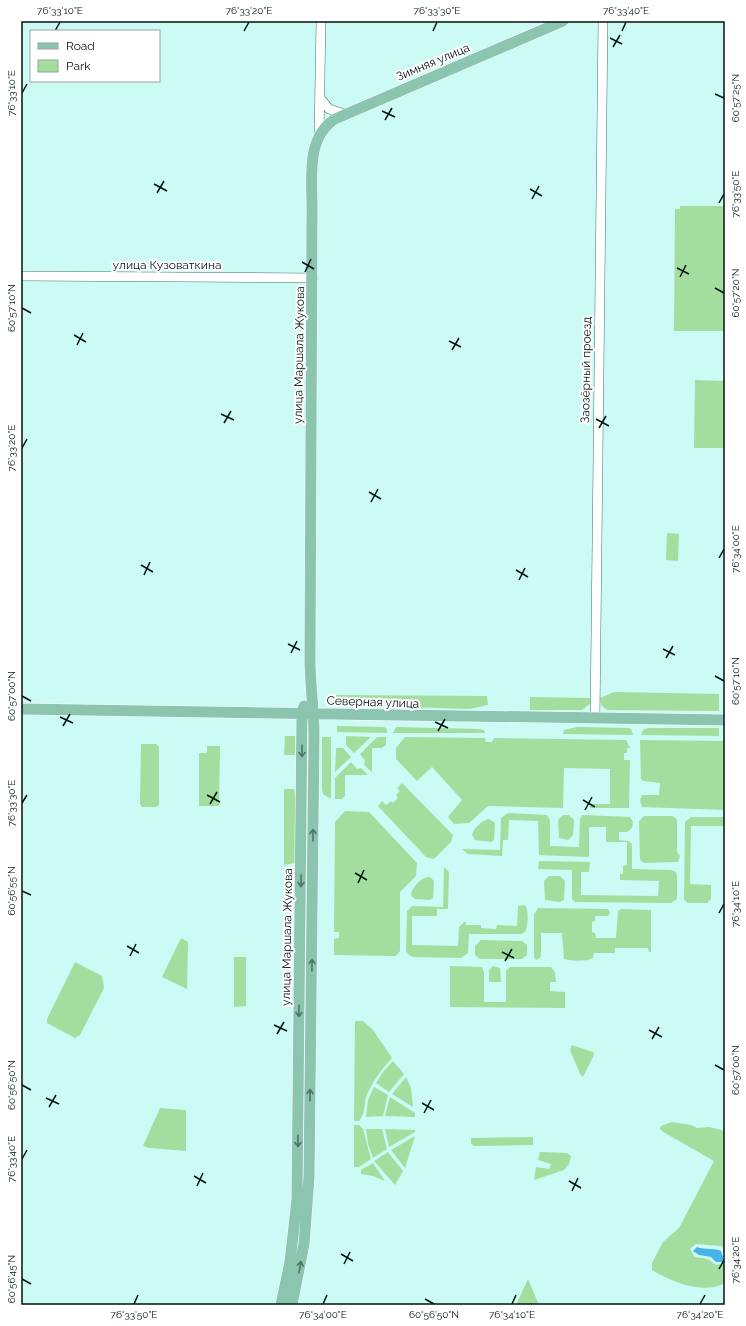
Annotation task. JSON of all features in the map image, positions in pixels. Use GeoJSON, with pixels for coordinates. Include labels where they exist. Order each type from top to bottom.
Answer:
{"type":"FeatureCollection","features":[{"type":"Feature","properties":{"kind":"main road","name":"Зимняя улица"},"geometry":{"type":"LineString","coordinates":[[319,135],[329,122],[345,114],[563,21]]}},
{"type":"Feature","properties":{"kind":"main road","name":"улица Маршала Жукова"},"geometry":{"type":"LineString","coordinates":[[292,1305],[304,1244],[309,1177],[314,713],[310,689],[313,159],[315,146],[319,135]]}},
{"type":"Feature","properties":{"kind":"main road","name":"улица Маршала Жукова"},"geometry":{"type":"LineString","coordinates":[[281,1305],[291,1256],[297,1199],[302,712],[310,689]]}},
{"type":"Feature","properties":{"kind":"main road","name":"Северная улица"},"geometry":{"type":"LineString","coordinates":[[21,709],[302,712],[725,720]]}},
{"type":"Feature","properties":{"kind":"main road"},"geometry":{"type":"LineString","coordinates":[[302,779],[313,779]]}},
{"type":"Feature","properties":{"kind":"street","name":"улица Маршала Жукова"},"geometry":{"type":"LineString","coordinates":[[319,135],[321,21]]}},
{"type":"Feature","properties":{"kind":"street","name":"Заозёрный проезд"},"geometry":{"type":"LineString","coordinates":[[596,718],[603,21]]}},
{"type":"Feature","properties":{"kind":"street"},"geometry":{"type":"LineString","coordinates":[[320,98],[329,109],[345,114]]}},
{"type":"Feature","properties":{"kind":"street"},"geometry":{"type":"LineString","coordinates":[[320,114],[345,114]]}},
{"type":"Feature","properties":{"kind":"street","name":"улица Кузоваткина"},"geometry":{"type":"LineString","coordinates":[[21,276],[313,278]]}},
{"type":"Feature","properties":{"kind":"green space"},"geometry":{"type":"Polygon","coordinates":[[[680,206],[725,206],[725,331],[674,331],[675,209],[680,209],[680,206]]]}},
{"type":"Feature","properties":{"kind":"green space"},"geometry":{"type":"Polygon","coordinates":[[[695,380],[725,381],[725,448],[694,448],[695,380]]]}},
{"type":"Feature","properties":{"kind":"green space"},"geometry":{"type":"Polygon","coordinates":[[[667,533],[679,534],[678,561],[666,560],[667,533]]]}},
{"type":"Feature","properties":{"kind":"green space"},"geometry":{"type":"Polygon","coordinates":[[[614,692],[719,694],[719,711],[607,710],[601,705],[600,698],[614,692]]]}},
{"type":"Feature","properties":{"kind":"green space"},"geometry":{"type":"Polygon","coordinates":[[[336,695],[487,696],[488,705],[470,709],[404,707],[387,703],[336,702],[336,695]]]}},
{"type":"Feature","properties":{"kind":"green space"},"geometry":{"type":"Polygon","coordinates":[[[530,697],[590,698],[590,704],[582,710],[530,710],[530,697]]]}},
{"type":"Feature","properties":{"kind":"green space"},"geometry":{"type":"Polygon","coordinates":[[[337,726],[384,727],[387,729],[387,733],[337,732],[337,726]]]}},
{"type":"Feature","properties":{"kind":"green space"},"geometry":{"type":"Polygon","coordinates":[[[396,727],[479,729],[484,730],[485,733],[393,733],[396,727]]]}},
{"type":"Feature","properties":{"kind":"green space"},"geometry":{"type":"Polygon","coordinates":[[[577,727],[628,728],[631,729],[633,735],[563,734],[564,730],[577,727]]]}},
{"type":"Feature","properties":{"kind":"green space"},"geometry":{"type":"Polygon","coordinates":[[[648,728],[719,728],[719,736],[641,735],[643,730],[648,728]]]}},
{"type":"Feature","properties":{"kind":"green space"},"geometry":{"type":"Polygon","coordinates":[[[285,736],[295,736],[295,755],[284,755],[285,736]]]}},
{"type":"Feature","properties":{"kind":"green space"},"geometry":{"type":"Polygon","coordinates":[[[346,736],[371,737],[354,753],[346,745],[346,736]]]}},
{"type":"Feature","properties":{"kind":"green space"},"geometry":{"type":"Polygon","coordinates":[[[322,737],[331,737],[331,799],[323,794],[322,789],[322,737]]]}},
{"type":"Feature","properties":{"kind":"green space"},"geometry":{"type":"Polygon","coordinates":[[[377,737],[386,737],[386,745],[382,748],[372,748],[372,772],[364,765],[365,760],[360,754],[377,737]]]}},
{"type":"Feature","properties":{"kind":"green space"},"geometry":{"type":"Polygon","coordinates":[[[405,737],[485,738],[486,742],[492,742],[494,738],[626,740],[630,748],[627,748],[627,753],[624,753],[624,760],[630,760],[629,808],[590,808],[590,804],[610,804],[610,769],[564,768],[563,808],[488,806],[469,823],[454,824],[448,817],[462,800],[432,767],[417,781],[396,759],[396,748],[405,737]]]}},
{"type":"Feature","properties":{"kind":"green space"},"geometry":{"type":"Polygon","coordinates":[[[640,740],[725,741],[725,810],[642,807],[640,800],[642,795],[659,795],[660,783],[643,781],[641,779],[640,740]]]}},
{"type":"Feature","properties":{"kind":"green space"},"geometry":{"type":"Polygon","coordinates":[[[141,744],[156,744],[159,747],[159,805],[156,807],[142,807],[140,804],[141,744]]]}},
{"type":"Feature","properties":{"kind":"green space"},"geometry":{"type":"Polygon","coordinates":[[[207,746],[220,746],[219,806],[199,806],[199,753],[207,753],[207,746]]]}},
{"type":"Feature","properties":{"kind":"green space"},"geometry":{"type":"Polygon","coordinates":[[[336,748],[343,748],[351,757],[335,772],[336,748]]]}},
{"type":"Feature","properties":{"kind":"green space"},"geometry":{"type":"Polygon","coordinates":[[[351,762],[357,769],[361,768],[368,775],[345,775],[345,796],[342,799],[335,799],[335,778],[351,762]]]}},
{"type":"Feature","properties":{"kind":"green space"},"geometry":{"type":"Polygon","coordinates":[[[402,783],[453,835],[451,842],[434,859],[426,857],[378,806],[382,801],[386,805],[391,801],[393,803],[398,798],[396,795],[400,791],[397,788],[402,783]]]}},
{"type":"Feature","properties":{"kind":"green space"},"geometry":{"type":"Polygon","coordinates":[[[284,789],[294,789],[297,805],[295,863],[284,865],[284,789]]]}},
{"type":"Feature","properties":{"kind":"green space"},"geometry":{"type":"Polygon","coordinates":[[[306,790],[309,790],[306,1047],[303,1047],[306,790]]]}},
{"type":"Feature","properties":{"kind":"green space"},"geometry":{"type":"Polygon","coordinates":[[[345,811],[369,812],[417,863],[416,876],[400,892],[400,951],[396,956],[334,955],[334,939],[339,938],[339,932],[334,932],[335,822],[345,811]]]}},
{"type":"Feature","properties":{"kind":"green space"},"geometry":{"type":"Polygon","coordinates":[[[508,813],[547,815],[550,820],[550,846],[579,847],[580,819],[582,815],[630,817],[633,822],[632,828],[627,832],[619,832],[619,840],[628,841],[632,844],[632,869],[671,870],[676,872],[677,899],[671,903],[575,902],[572,899],[572,870],[538,869],[539,861],[590,862],[589,872],[581,872],[581,895],[658,896],[659,881],[620,880],[620,874],[623,874],[623,866],[627,865],[627,842],[606,842],[606,827],[589,827],[589,857],[539,855],[538,821],[509,820],[508,840],[503,840],[502,856],[468,854],[462,849],[500,850],[501,818],[508,813]]]}},
{"type":"Feature","properties":{"kind":"green space"},"geometry":{"type":"Polygon","coordinates":[[[563,815],[569,815],[574,820],[573,835],[568,840],[559,838],[558,820],[563,815]]]}},
{"type":"Feature","properties":{"kind":"green space"},"geometry":{"type":"Polygon","coordinates":[[[644,816],[672,816],[677,819],[677,852],[680,856],[678,862],[644,863],[640,860],[639,821],[644,816]]]}},
{"type":"Feature","properties":{"kind":"green space"},"geometry":{"type":"Polygon","coordinates":[[[691,817],[725,817],[725,826],[691,826],[690,884],[711,885],[711,899],[707,903],[688,903],[684,900],[685,822],[691,817]]]}},
{"type":"Feature","properties":{"kind":"green space"},"geometry":{"type":"Polygon","coordinates":[[[489,819],[495,823],[494,840],[491,842],[475,840],[472,835],[474,830],[478,825],[489,819]]]}},
{"type":"Feature","properties":{"kind":"green space"},"geometry":{"type":"Polygon","coordinates":[[[444,867],[449,872],[448,909],[437,909],[437,916],[412,916],[412,945],[458,946],[459,927],[464,922],[466,922],[466,925],[481,925],[481,928],[496,929],[497,925],[517,926],[518,906],[525,905],[528,918],[525,932],[521,934],[469,934],[468,953],[461,958],[413,957],[409,955],[406,951],[407,911],[412,906],[443,907],[444,867]]]}},
{"type":"Feature","properties":{"kind":"green space"},"geometry":{"type":"Polygon","coordinates":[[[549,876],[560,876],[565,881],[564,900],[560,902],[545,900],[544,881],[549,876]]]}},
{"type":"Feature","properties":{"kind":"green space"},"geometry":{"type":"Polygon","coordinates":[[[430,877],[434,881],[433,898],[430,900],[415,899],[411,895],[415,886],[424,878],[430,877]]]}},
{"type":"Feature","properties":{"kind":"green space"},"geometry":{"type":"Polygon","coordinates":[[[538,908],[608,909],[610,913],[608,916],[595,916],[595,921],[592,922],[592,932],[595,933],[596,938],[616,938],[618,911],[621,909],[651,910],[651,952],[649,952],[648,948],[615,948],[615,953],[594,953],[593,958],[590,959],[578,961],[567,960],[564,959],[562,933],[541,933],[541,957],[536,960],[534,957],[534,914],[538,908]]]}},
{"type":"Feature","properties":{"kind":"green space"},"geometry":{"type":"Polygon","coordinates":[[[181,938],[188,942],[187,989],[162,977],[181,938]]]}},
{"type":"Feature","properties":{"kind":"green space"},"geometry":{"type":"Polygon","coordinates":[[[481,940],[522,941],[527,945],[527,955],[522,959],[480,959],[475,955],[475,946],[481,940]]]}},
{"type":"Feature","properties":{"kind":"green space"},"geometry":{"type":"Polygon","coordinates":[[[234,957],[246,957],[246,1006],[234,1007],[234,957]]]}},
{"type":"Feature","properties":{"kind":"green space"},"geometry":{"type":"Polygon","coordinates":[[[75,962],[102,976],[104,988],[80,1035],[75,1038],[47,1023],[47,1019],[75,962]]]}},
{"type":"Feature","properties":{"kind":"green space"},"geometry":{"type":"Polygon","coordinates":[[[450,966],[482,967],[484,972],[484,1002],[506,1002],[506,971],[510,967],[551,967],[555,972],[556,982],[550,982],[550,991],[565,992],[565,1008],[450,1007],[450,966]]]}},
{"type":"Feature","properties":{"kind":"green space"},"geometry":{"type":"Polygon","coordinates":[[[493,966],[500,968],[501,982],[489,982],[489,970],[493,966]]]}},
{"type":"Feature","properties":{"kind":"green space"},"geometry":{"type":"Polygon","coordinates":[[[355,1021],[363,1021],[373,1030],[392,1058],[371,1086],[366,1097],[362,1116],[359,1121],[354,1121],[355,1021]]]}},
{"type":"Feature","properties":{"kind":"green space"},"geometry":{"type":"Polygon","coordinates":[[[572,1045],[593,1052],[594,1055],[583,1077],[580,1074],[570,1050],[572,1045]]]}},
{"type":"Feature","properties":{"kind":"green space"},"geometry":{"type":"Polygon","coordinates":[[[393,1061],[404,1074],[389,1092],[376,1083],[393,1061]]]}},
{"type":"Feature","properties":{"kind":"green space"},"geometry":{"type":"Polygon","coordinates":[[[406,1077],[411,1088],[413,1107],[392,1094],[406,1077]]]}},
{"type":"Feature","properties":{"kind":"green space"},"geometry":{"type":"Polygon","coordinates":[[[374,1087],[388,1095],[383,1116],[366,1117],[368,1100],[374,1087]]]}},
{"type":"Feature","properties":{"kind":"green space"},"geometry":{"type":"Polygon","coordinates":[[[390,1097],[415,1113],[415,1117],[385,1116],[390,1097]]]}},
{"type":"Feature","properties":{"kind":"green space"},"geometry":{"type":"Polygon","coordinates":[[[160,1108],[186,1110],[186,1151],[149,1148],[143,1146],[160,1108]]]}},
{"type":"Feature","properties":{"kind":"green space"},"geometry":{"type":"Polygon","coordinates":[[[672,1122],[691,1125],[697,1128],[709,1127],[725,1131],[725,1249],[721,1246],[696,1244],[690,1249],[695,1257],[707,1259],[716,1265],[725,1263],[725,1283],[716,1286],[707,1288],[688,1286],[669,1279],[652,1270],[652,1263],[663,1242],[679,1228],[714,1161],[660,1129],[661,1126],[672,1122]]]}},
{"type":"Feature","properties":{"kind":"green space"},"geometry":{"type":"Polygon","coordinates":[[[354,1125],[359,1125],[363,1129],[371,1159],[359,1167],[354,1167],[354,1125]]]}},
{"type":"Feature","properties":{"kind":"green space"},"geometry":{"type":"Polygon","coordinates":[[[366,1129],[382,1129],[387,1149],[373,1158],[368,1144],[366,1129]]]}},
{"type":"Feature","properties":{"kind":"green space"},"geometry":{"type":"Polygon","coordinates":[[[385,1129],[415,1130],[415,1132],[389,1147],[385,1129]]]}},
{"type":"Feature","properties":{"kind":"green space"},"geometry":{"type":"Polygon","coordinates":[[[415,1136],[405,1168],[391,1150],[415,1136]]]}},
{"type":"Feature","properties":{"kind":"green space"},"geometry":{"type":"Polygon","coordinates":[[[533,1137],[533,1145],[474,1146],[471,1144],[471,1138],[533,1137]]]}},
{"type":"Feature","properties":{"kind":"green space"},"geometry":{"type":"Polygon","coordinates":[[[388,1152],[403,1171],[395,1185],[374,1161],[388,1152]]]}},
{"type":"Feature","properties":{"kind":"green space"},"geometry":{"type":"Polygon","coordinates":[[[540,1152],[567,1153],[571,1156],[569,1164],[564,1170],[534,1180],[536,1167],[549,1169],[551,1164],[538,1160],[540,1152]]]}},
{"type":"Feature","properties":{"kind":"green space"},"geometry":{"type":"Polygon","coordinates":[[[373,1163],[385,1181],[373,1176],[361,1174],[361,1170],[373,1163]]]}},
{"type":"Feature","properties":{"kind":"green space"},"geometry":{"type":"Polygon","coordinates":[[[528,1279],[539,1305],[516,1305],[528,1279]]]}},
{"type":"Feature","properties":{"kind":"water"},"geometry":{"type":"Polygon","coordinates":[[[697,1247],[721,1251],[724,1260],[722,1262],[716,1262],[711,1257],[699,1255],[693,1251],[697,1247]]]}}]}
